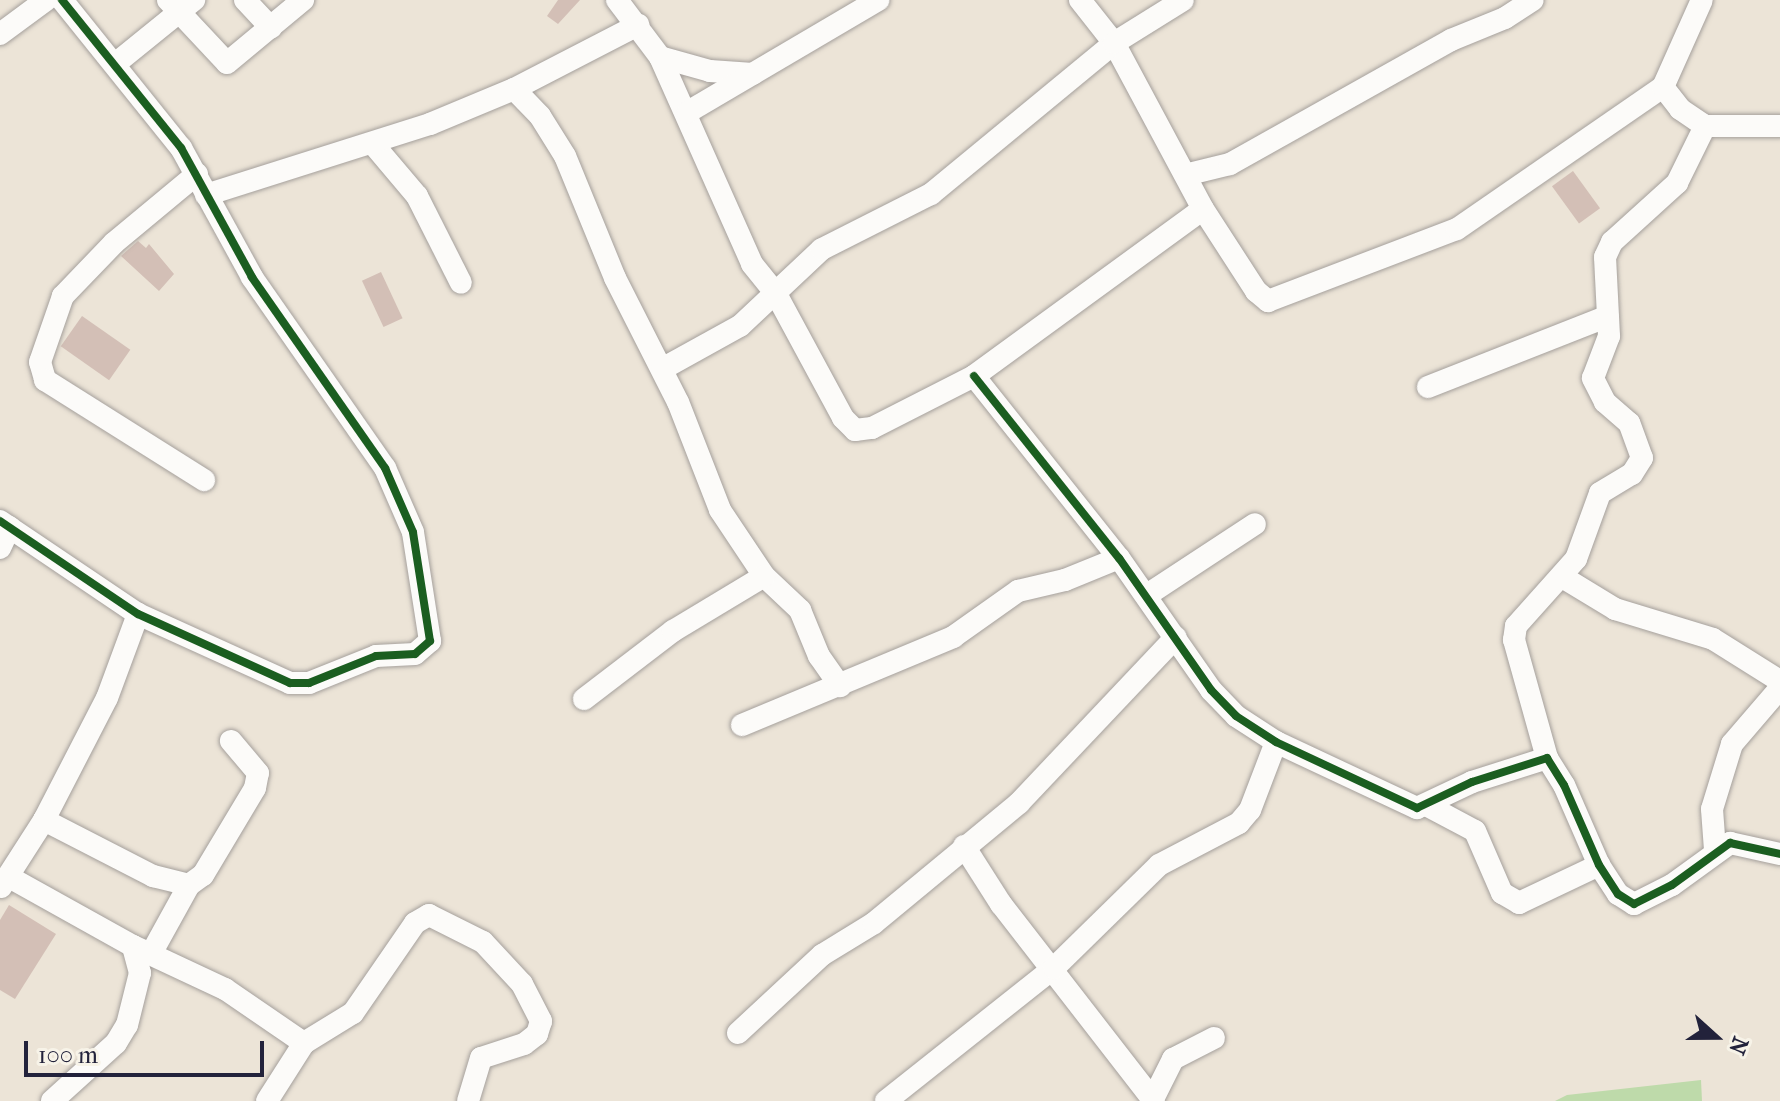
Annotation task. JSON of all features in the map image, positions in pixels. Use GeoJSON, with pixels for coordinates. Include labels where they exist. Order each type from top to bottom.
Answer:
{"type":"FeatureCollection","features":[{"type":"Feature","properties":{"kind":"street"},"geometry":{"type":"LineString","coordinates":[[0,34],[49,0],[115,64],[202,185],[266,300],[385,468],[413,532],[430,641],[415,654],[376,656],[297,684],[260,672],[138,614],[3,532]]}},
{"type":"Feature","properties":{"kind":"street"},"geometry":{"type":"LineString","coordinates":[[245,0],[271,28]]}},
{"type":"Feature","properties":{"kind":"street"},"geometry":{"type":"LineString","coordinates":[[115,64],[180,4],[223,62],[271,28],[303,0]]}},
{"type":"Feature","properties":{"kind":"street"},"geometry":{"type":"LineString","coordinates":[[617,0],[660,57],[688,112],[752,264],[775,292],[843,418],[855,430],[872,428],[974,376],[1203,209]]}},
{"type":"Feature","properties":{"kind":"street"},"geometry":{"type":"LineString","coordinates":[[688,112],[878,0]]}},
{"type":"Feature","properties":{"kind":"street"},"geometry":{"type":"LineString","coordinates":[[1080,0],[1114,43],[1189,174],[1203,209],[1256,291],[1268,301],[1457,229],[1663,87],[1702,0]]}},
{"type":"Feature","properties":{"kind":"street"},"geometry":{"type":"LineString","coordinates":[[662,369],[740,326],[822,249],[931,194],[1114,43],[1183,0]]}},
{"type":"Feature","properties":{"kind":"street"},"geometry":{"type":"LineString","coordinates":[[1189,174],[1230,164],[1451,40],[1533,0]]}},
{"type":"Feature","properties":{"kind":"street"},"geometry":{"type":"LineString","coordinates":[[204,480],[45,380],[40,362],[63,296],[114,243],[202,185],[373,144],[514,89],[638,25]]}},
{"type":"Feature","properties":{"kind":"street"},"geometry":{"type":"LineString","coordinates":[[660,57],[710,71],[756,73]]}},
{"type":"Feature","properties":{"kind":"street"},"geometry":{"type":"LineString","coordinates":[[1663,87],[1680,109],[1705,126],[1780,126]]}},
{"type":"Feature","properties":{"kind":"street"},"geometry":{"type":"LineString","coordinates":[[514,89],[540,116],[565,156],[615,278],[662,369],[720,510],[764,576],[800,610],[819,656],[840,686]]}},
{"type":"Feature","properties":{"kind":"street"},"geometry":{"type":"LineString","coordinates":[[1705,126],[1677,183],[1612,242],[1604,273],[1609,336],[1595,368],[1595,389],[1629,423],[1642,458],[1632,474],[1595,500],[1576,559],[1564,578],[1524,612],[1514,640],[1547,758],[1599,865],[1618,894],[1634,904],[1672,885],[1715,850],[1730,843],[1780,854]]}},
{"type":"Feature","properties":{"kind":"street"},"geometry":{"type":"LineString","coordinates":[[373,144],[417,196],[461,283]]}},
{"type":"Feature","properties":{"kind":"street"},"geometry":{"type":"LineString","coordinates":[[1428,387],[1608,316]]}},
{"type":"Feature","properties":{"kind":"street"},"geometry":{"type":"LineString","coordinates":[[974,376],[1119,558],[1236,716],[1276,742],[1408,806],[1428,806],[1475,831],[1502,893],[1519,903],[1599,865]]}},
{"type":"Feature","properties":{"kind":"street"},"geometry":{"type":"LineString","coordinates":[[1147,595],[1255,524]]}},
{"type":"Feature","properties":{"kind":"street"},"geometry":{"type":"LineString","coordinates":[[742,725],[953,637],[999,600],[1119,558]]}},
{"type":"Feature","properties":{"kind":"street"},"geometry":{"type":"LineString","coordinates":[[584,699],[673,631],[764,576]]}},
{"type":"Feature","properties":{"kind":"street"},"geometry":{"type":"LineString","coordinates":[[1564,578],[1615,609],[1713,639],[1780,681]]}},
{"type":"Feature","properties":{"kind":"street"},"geometry":{"type":"LineString","coordinates":[[138,614],[107,698],[44,820],[5,882],[225,989],[304,1043]]}},
{"type":"Feature","properties":{"kind":"street"},"geometry":{"type":"LineString","coordinates":[[738,1033],[822,955],[874,923],[1019,803],[1176,637]]}},
{"type":"Feature","properties":{"kind":"street"},"geometry":{"type":"LineString","coordinates":[[1715,850],[1712,809],[1732,744],[1780,688]]}},
{"type":"Feature","properties":{"kind":"street"},"geometry":{"type":"LineString","coordinates":[[52,1101],[116,1043],[127,1025],[143,949],[189,885],[203,875],[258,781],[253,765],[231,741]]}},
{"type":"Feature","properties":{"kind":"street"},"geometry":{"type":"LineString","coordinates":[[886,1101],[1054,968],[1159,865],[1239,823],[1250,810],[1276,742]]}},
{"type":"Feature","properties":{"kind":"street"},"geometry":{"type":"LineString","coordinates":[[1428,806],[1472,782],[1547,758]]}},
{"type":"Feature","properties":{"kind":"street"},"geometry":{"type":"LineString","coordinates":[[44,820],[153,876],[189,885]]}},
{"type":"Feature","properties":{"kind":"street"},"geometry":{"type":"LineString","coordinates":[[964,846],[1001,904],[1154,1100],[1173,1059],[1214,1038]]}},
{"type":"Feature","properties":{"kind":"street"},"geometry":{"type":"LineString","coordinates":[[267,1101],[304,1043],[353,1013],[415,923],[429,915],[442,918],[483,942],[522,984],[541,1021],[537,1034],[524,1044],[481,1058],[468,1101]]}},
{"type":"Feature","properties":{"kind":"green space"},"geometry":{"type":"Polygon","coordinates":[[[1701,1080],[1702,1101],[1555,1101],[1567,1095],[1701,1080]]]}},
{"type":"Feature","properties":{"kind":"building"},"geometry":{"type":"Polygon","coordinates":[[[558,0],[580,0],[558,24],[547,16],[558,0]]]}},
{"type":"Feature","properties":{"kind":"building"},"geometry":{"type":"Polygon","coordinates":[[[1573,171],[1600,208],[1579,223],[1552,186],[1573,171]]]}},
{"type":"Feature","properties":{"kind":"building"},"geometry":{"type":"Polygon","coordinates":[[[138,241],[146,248],[149,244],[174,274],[159,291],[121,256],[138,241]]]}},
{"type":"Feature","properties":{"kind":"building"},"geometry":{"type":"Polygon","coordinates":[[[381,272],[403,318],[384,327],[362,281],[381,272]]]}},
{"type":"Feature","properties":{"kind":"building"},"geometry":{"type":"Polygon","coordinates":[[[82,316],[130,350],[109,380],[61,346],[82,316]]]}},
{"type":"Feature","properties":{"kind":"building"},"geometry":{"type":"Polygon","coordinates":[[[9,905],[56,934],[15,999],[0,990],[0,920],[9,905]]]}},
{"type":"Feature","properties":{"kind":"cycle path"},"geometry":{"type":"LineString","coordinates":[[0,521],[138,614],[290,683],[309,683],[376,656],[415,654],[430,641],[413,532],[385,468],[252,277],[181,148],[62,0]]}},
{"type":"Feature","properties":{"kind":"cycle path"},"geometry":{"type":"LineString","coordinates":[[974,376],[1119,558],[1211,690],[1236,716],[1276,742],[1417,808],[1472,782],[1547,758],[1564,785],[1599,865],[1618,894],[1634,904],[1672,885],[1730,843],[1780,854]]}}]}
